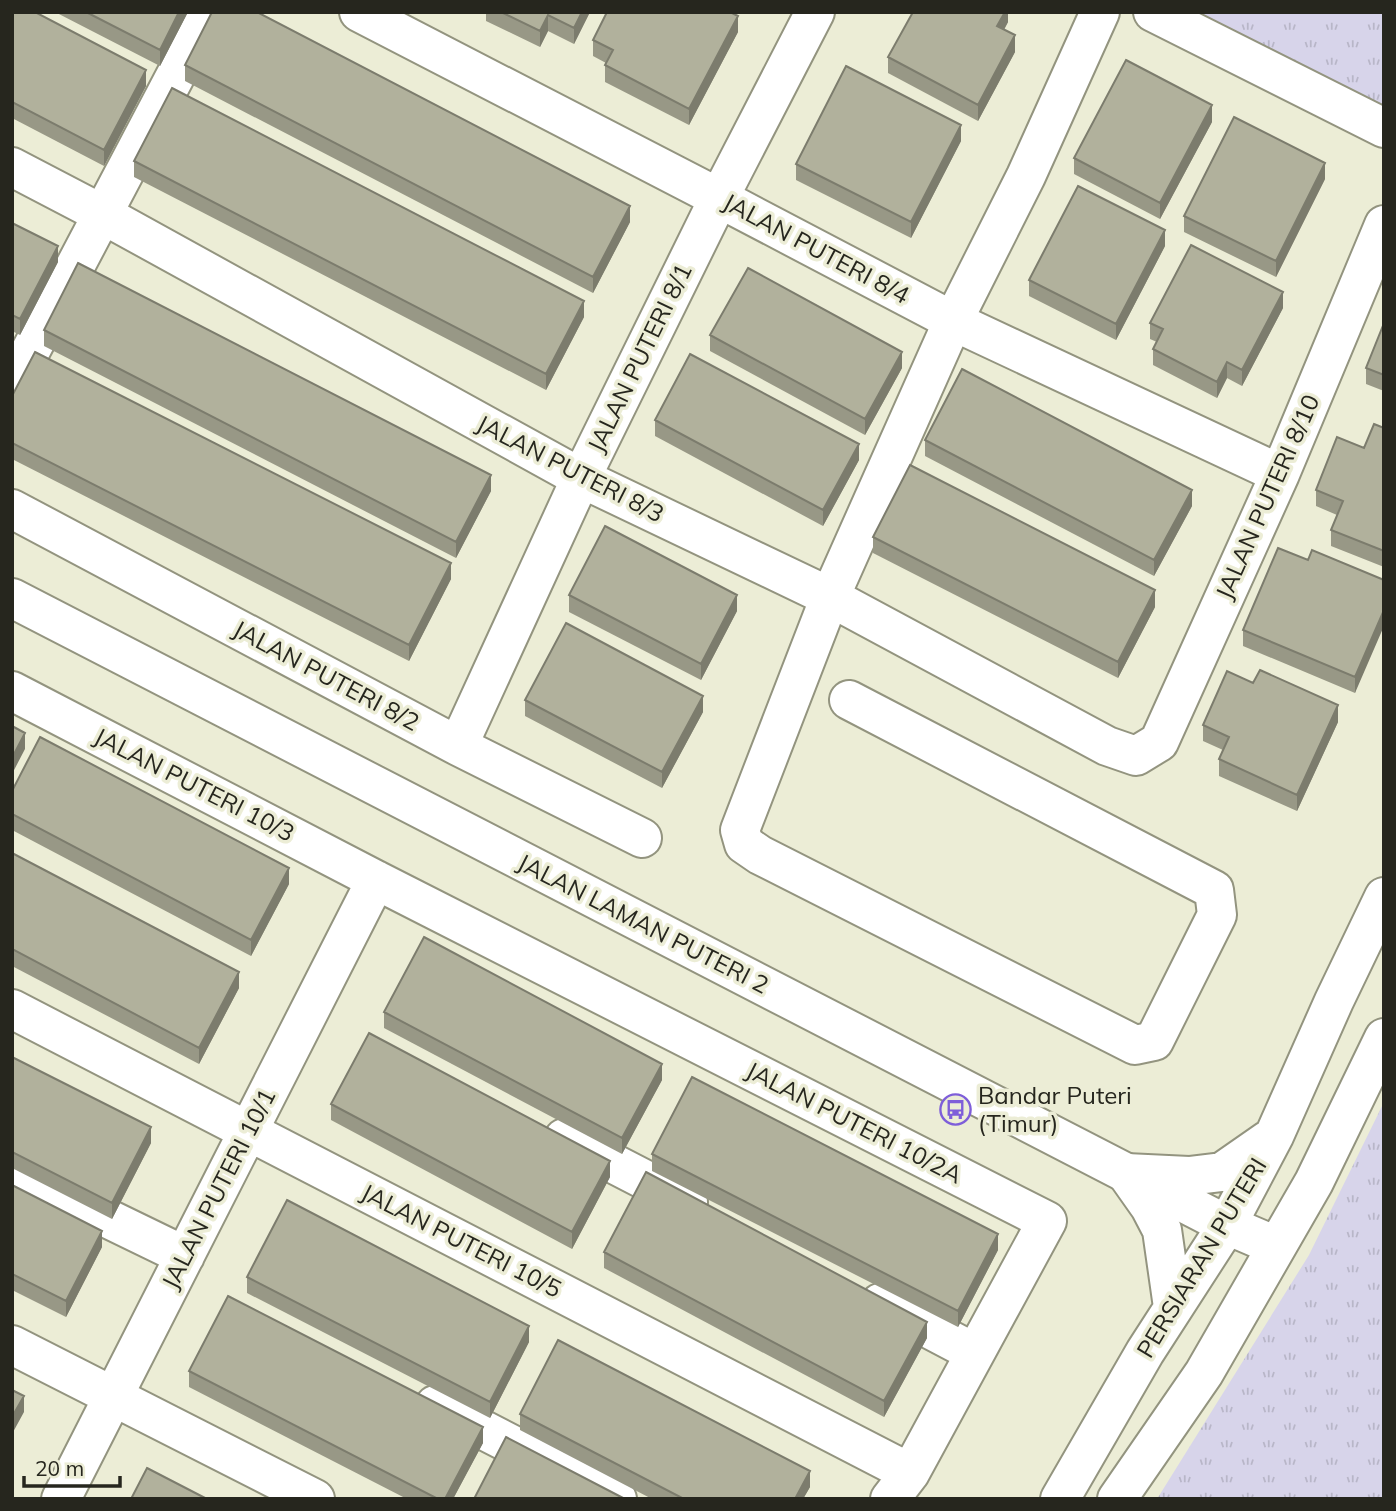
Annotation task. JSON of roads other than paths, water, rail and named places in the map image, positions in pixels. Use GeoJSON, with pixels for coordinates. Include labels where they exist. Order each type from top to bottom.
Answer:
{"type":"FeatureCollection","features":[{"type":"Feature","properties":{"kind":"street"},"geometry":{"type":"LineString","coordinates":[[12,386],[209,12]]}},
{"type":"Feature","properties":{"kind":"street","name":"JALAN PUTERI 8/4"},"geometry":{"type":"LineString","coordinates":[[359,12],[953,321],[1280,474]]}},
{"type":"Feature","properties":{"kind":"street","name":"JALAN PUTERI 8/1"},"geometry":{"type":"LineString","coordinates":[[458,746],[581,478],[719,198],[816,12]]}},
{"type":"Feature","properties":{"kind":"street"},"geometry":{"type":"LineString","coordinates":[[849,700],[1214,890],[1217,915],[1154,1041],[1135,1045],[760,855],[744,844],[740,830],[830,597],[953,321],[1026,176],[1100,12]]}},
{"type":"Feature","properties":{"kind":"street"},"geometry":{"type":"LineString","coordinates":[[1153,12],[1384,128]]}},
{"type":"Feature","properties":{"kind":"street","name":"JALAN PUTERI 8/3"},"geometry":{"type":"LineString","coordinates":[[12,167],[581,478],[830,597],[1107,746],[1136,756]]}},
{"type":"Feature","properties":{"kind":"street","name":"JALAN PUTERI 8/10"},"geometry":{"type":"LineString","coordinates":[[1136,756],[1159,742],[1280,474],[1384,225]]}},
{"type":"Feature","properties":{"kind":"street","name":"JALAN PUTERI 8/2"},"geometry":{"type":"LineString","coordinates":[[12,509],[458,746],[642,838]]}},
{"type":"Feature","properties":{"kind":"street","name":"JALAN LAMAN PUTERI 2"},"geometry":{"type":"LineString","coordinates":[[12,598],[1227,1226],[1276,1246]]}},
{"type":"Feature","properties":{"kind":"street","name":"JALAN PUTERI 10/3"},"geometry":{"type":"LineString","coordinates":[[12,691],[376,880]]}},
{"type":"Feature","properties":{"kind":"street","name":"JALAN PUTERI 10/1"},"geometry":{"type":"LineString","coordinates":[[61,1499],[376,880]]}},
{"type":"Feature","properties":{"kind":"street","name":"JALAN PUTERI 10/2A"},"geometry":{"type":"LineString","coordinates":[[376,880],[1047,1221],[900,1486]]}},
{"type":"Feature","properties":{"kind":"street","name":"PERSIARAN PUTERI"},"geometry":{"type":"LineString","coordinates":[[1060,1499],[1173,1307],[1227,1226],[1274,1136],[1384,897]]}},
{"type":"Feature","properties":{"kind":"street","name":"JALAN PUTERI 10/5"},"geometry":{"type":"LineString","coordinates":[[12,1009],[248,1131],[900,1486]]}},
{"type":"Feature","properties":{"kind":"street"},"geometry":{"type":"LineString","coordinates":[[1117,1499],[1204,1373],[1314,1182],[1384,1038]]}},
{"type":"Feature","properties":{"kind":"street"},"geometry":{"type":"LineString","coordinates":[[535,1122],[718,1218]]}},
{"type":"Feature","properties":{"kind":"street"},"geometry":{"type":"LineString","coordinates":[[1126,1173],[1189,1176],[1222,1172],[1274,1136]]}},
{"type":"Feature","properties":{"kind":"street"},"geometry":{"type":"LineString","coordinates":[[12,1172],[185,1256]]}},
{"type":"Feature","properties":{"kind":"street"},"geometry":{"type":"LineString","coordinates":[[1126,1173],[1150,1207],[1161,1230],[1173,1307]]}},
{"type":"Feature","properties":{"kind":"street"},"geometry":{"type":"LineString","coordinates":[[853,1289],[975,1353]]}},
{"type":"Feature","properties":{"kind":"street"},"geometry":{"type":"LineString","coordinates":[[12,1345],[315,1499]]}},
{"type":"Feature","properties":{"kind":"street"},"geometry":{"type":"LineString","coordinates":[[398,1387],[617,1499]]}},
{"type":"Feature","properties":{"kind":"place","name":"Bandar Puteri (Timur)"},"geometry":{"type":"Point","coordinates":[955,1110]}}]}
